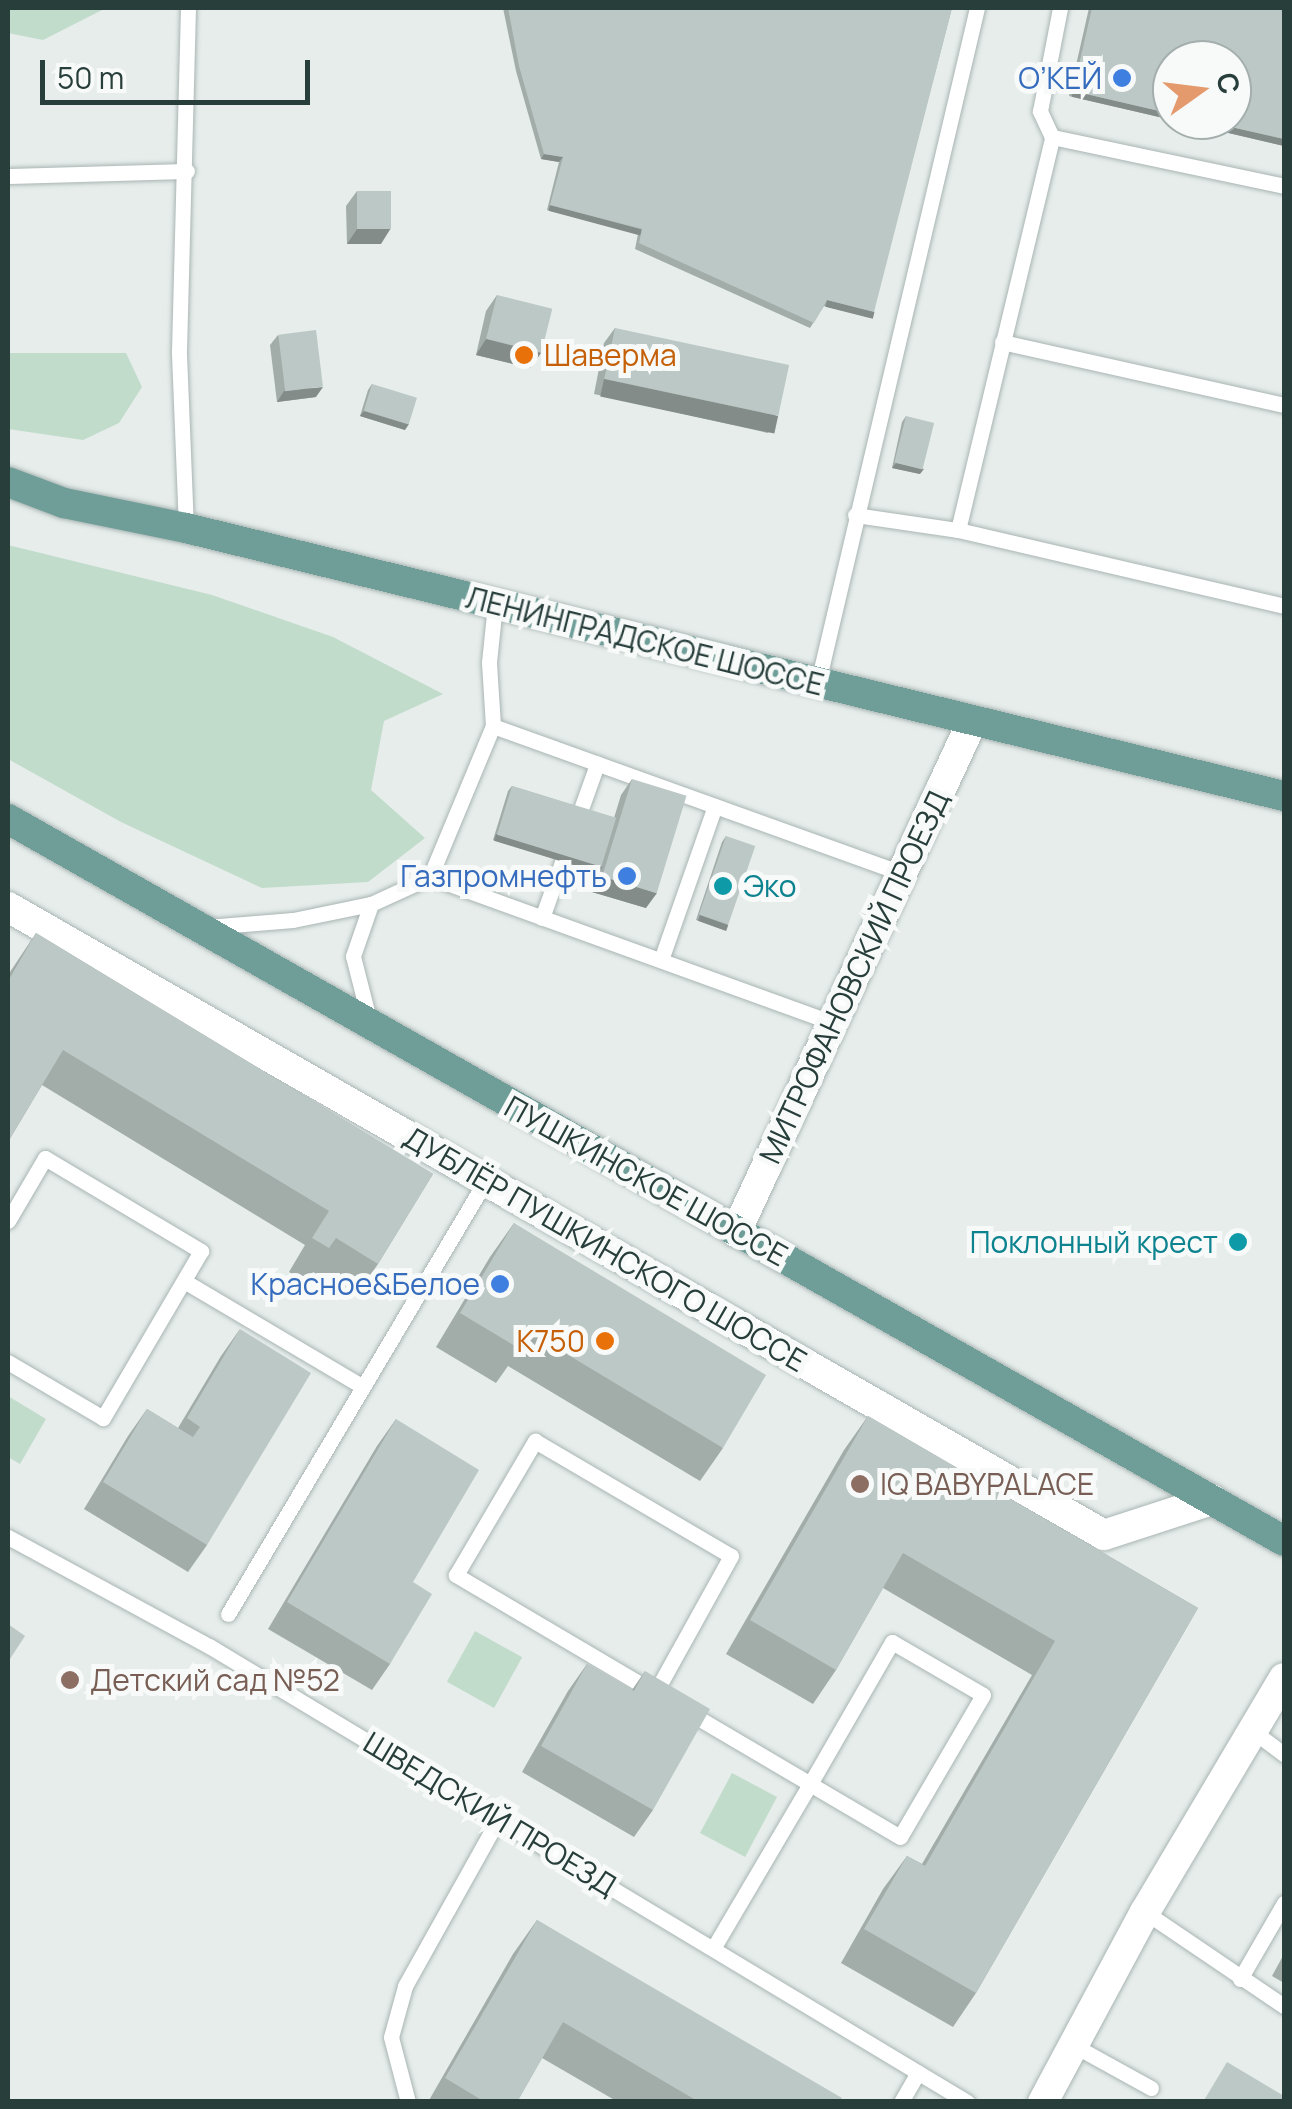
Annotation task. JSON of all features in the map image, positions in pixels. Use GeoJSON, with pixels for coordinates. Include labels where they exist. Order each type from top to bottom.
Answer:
{"type":"FeatureCollection","features":[{"type":"Feature","properties":{"kind":"main road","name":"ЛЕНИНГРАДСКОЕ ШОССЕ"},"geometry":{"type":"LineString","coordinates":[[8,482],[64,502],[186,528],[1284,796]]}},
{"type":"Feature","properties":{"kind":"main road"},"geometry":{"type":"LineString","coordinates":[[8,504],[64,502]]}},
{"type":"Feature","properties":{"kind":"main road","name":"ПУШКИНСКОЕ ШОССЕ"},"geometry":{"type":"LineString","coordinates":[[8,819],[1284,1541]]}},
{"type":"Feature","properties":{"kind":"street","name":"МИТРОФАНОВСКИЙ ПРОЕЗД"},"geometry":{"type":"LineString","coordinates":[[736,1232],[972,722]]}},
{"type":"Feature","properties":{"kind":"street","name":"ДУБЛЁР ПУШКИНСКОГО ШОССЕ"},"geometry":{"type":"LineString","coordinates":[[8,907],[1104,1535],[1212,1500]]}},
{"type":"Feature","properties":{"kind":"street"},"geometry":{"type":"LineString","coordinates":[[1042,2102],[1145,1912],[1284,1678]]}},
{"type":"Feature","properties":{"kind":"lane"},"geometry":{"type":"LineString","coordinates":[[186,528],[179,351],[188,171],[188,8]]}},
{"type":"Feature","properties":{"kind":"lane"},"geometry":{"type":"LineString","coordinates":[[818,682],[856,515],[890,390],[977,8]]}},
{"type":"Feature","properties":{"kind":"lane"},"geometry":{"type":"LineString","coordinates":[[958,530],[1052,137],[1040,110],[1060,8]]}},
{"type":"Feature","properties":{"kind":"lane"},"geometry":{"type":"LineString","coordinates":[[1052,137],[1284,186]]}},
{"type":"Feature","properties":{"kind":"lane"},"geometry":{"type":"LineString","coordinates":[[8,176],[188,171]]}},
{"type":"Feature","properties":{"kind":"lane"},"geometry":{"type":"LineString","coordinates":[[1002,342],[1284,405]]}},
{"type":"Feature","properties":{"kind":"lane"},"geometry":{"type":"LineString","coordinates":[[856,515],[958,530],[1284,606]]}},
{"type":"Feature","properties":{"kind":"lane"},"geometry":{"type":"LineString","coordinates":[[198,927],[293,920],[371,904],[430,877],[493,726],[489,662],[495,605]]}},
{"type":"Feature","properties":{"kind":"lane"},"geometry":{"type":"LineString","coordinates":[[493,726],[902,874]]}},
{"type":"Feature","properties":{"kind":"lane"},"geometry":{"type":"LineString","coordinates":[[542,918],[597,764]]}},
{"type":"Feature","properties":{"kind":"lane"},"geometry":{"type":"LineString","coordinates":[[660,960],[716,806]]}},
{"type":"Feature","properties":{"kind":"lane"},"geometry":{"type":"LineString","coordinates":[[430,877],[833,1023]]}},
{"type":"Feature","properties":{"kind":"lane"},"geometry":{"type":"LineString","coordinates":[[370,1024],[353,956],[371,904]]}},
{"type":"Feature","properties":{"kind":"lane"},"geometry":{"type":"LineString","coordinates":[[8,1221],[45,1158],[202,1251],[103,1418],[8,1362]]}},
{"type":"Feature","properties":{"kind":"lane"},"geometry":{"type":"LineString","coordinates":[[228,1614],[486,1180]]}},
{"type":"Feature","properties":{"kind":"lane"},"geometry":{"type":"LineString","coordinates":[[184,1282],[363,1387]]}},
{"type":"Feature","properties":{"kind":"lane"},"geometry":{"type":"LineString","coordinates":[[652,1691],[731,1556],[535,1441],[456,1575],[652,1691],[810,1784],[900,1836],[983,1696],[892,1642],[810,1784],[713,1949]]}},
{"type":"Feature","properties":{"kind":"lane","name":"ШВЕДСКИЙ ПРОЕЗД"},"geometry":{"type":"LineString","coordinates":[[8,1537],[208,1646],[967,2102]]}},
{"type":"Feature","properties":{"kind":"lane"},"geometry":{"type":"LineString","coordinates":[[1253,1731],[1284,1754]]}},
{"type":"Feature","properties":{"kind":"lane"},"geometry":{"type":"LineString","coordinates":[[408,2102],[390,2037],[405,1986],[499,1818]]}},
{"type":"Feature","properties":{"kind":"lane"},"geometry":{"type":"LineString","coordinates":[[1240,1979],[1284,1903]]}},
{"type":"Feature","properties":{"kind":"lane"},"geometry":{"type":"LineString","coordinates":[[1145,1912],[1284,2006]]}},
{"type":"Feature","properties":{"kind":"lane"},"geometry":{"type":"LineString","coordinates":[[1073,2045],[1151,2088]]}},
{"type":"Feature","properties":{"kind":"lane"},"geometry":{"type":"LineString","coordinates":[[902,2102],[918,2072]]}},
{"type":"Feature","properties":{"kind":"green space"},"geometry":{"type":"Polygon","coordinates":[[[8,8],[106,8],[43,40],[8,33],[8,8]]]}},
{"type":"Feature","properties":{"kind":"green space"},"geometry":{"type":"Polygon","coordinates":[[[8,353],[126,353],[142,387],[119,423],[83,440],[8,429],[8,353]]]}},
{"type":"Feature","properties":{"kind":"green space"},"geometry":{"type":"Polygon","coordinates":[[[8,545],[212,595],[333,637],[443,694],[384,721],[371,790],[425,838],[368,882],[262,888],[121,822],[8,759],[8,545]]]}},
{"type":"Feature","properties":{"kind":"green space"},"geometry":{"type":"Polygon","coordinates":[[[8,1396],[46,1419],[20,1464],[8,1457],[8,1396]]]}},
{"type":"Feature","properties":{"kind":"green space"},"geometry":{"type":"Polygon","coordinates":[[[475,1631],[522,1657],[494,1708],[447,1682],[475,1631]]]}},
{"type":"Feature","properties":{"kind":"green space"},"geometry":{"type":"Polygon","coordinates":[[[732,1773],[777,1797],[745,1857],[700,1833],[732,1773]]]}},
{"type":"Feature","properties":{"kind":"building"},"geometry":{"type":"Polygon","coordinates":[[[508,8],[952,8],[874,312],[827,300],[814,323],[639,243],[642,229],[550,205],[563,157],[544,154],[519,66],[508,8]]]}},
{"type":"Feature","properties":{"kind":"building","name":"О’КЕЙ"},"geometry":{"type":"Polygon","coordinates":[[[1092,8],[1284,8],[1284,139],[1252,132],[1252,40],[1152,40],[1152,109],[1073,91],[1092,8]]]}},
{"type":"Feature","properties":{"kind":"building"},"geometry":{"type":"Polygon","coordinates":[[[357,191],[391,191],[391,229],[357,229],[357,191]]]}},
{"type":"Feature","properties":{"kind":"building"},"geometry":{"type":"Polygon","coordinates":[[[497,295],[552,309],[541,352],[486,339],[497,295]]]}},
{"type":"Feature","properties":{"kind":"building"},"geometry":{"type":"Polygon","coordinates":[[[615,328],[789,365],[778,416],[604,379],[615,328]]]}},
{"type":"Feature","properties":{"kind":"building"},"geometry":{"type":"Polygon","coordinates":[[[316,330],[323,387],[285,391],[278,335],[316,330]]]}},
{"type":"Feature","properties":{"kind":"building"},"geometry":{"type":"Polygon","coordinates":[[[372,384],[417,398],[409,425],[364,411],[372,384]]]}},
{"type":"Feature","properties":{"kind":"building"},"geometry":{"type":"Polygon","coordinates":[[[906,416],[934,423],[923,470],[894,463],[906,416]]]}},
{"type":"Feature","properties":{"kind":"building"},"geometry":{"type":"Polygon","coordinates":[[[632,779],[687,796],[657,893],[602,877],[632,779]]]}},
{"type":"Feature","properties":{"kind":"building"},"geometry":{"type":"Polygon","coordinates":[[[512,786],[616,818],[601,867],[497,835],[512,786]]]}},
{"type":"Feature","properties":{"kind":"building","name":"Эко"},"geometry":{"type":"Polygon","coordinates":[[[726,836],[755,846],[728,925],[699,914],[726,836]]]}},
{"type":"Feature","properties":{"kind":"building"},"geometry":{"type":"Polygon","coordinates":[[[36,933],[433,1174],[378,1264],[336,1238],[329,1248],[312,1238],[329,1211],[63,1050],[8,1142],[8,981],[36,933]]]}},
{"type":"Feature","properties":{"kind":"building"},"geometry":{"type":"Polygon","coordinates":[[[514,1223],[766,1375],[723,1448],[530,1332],[520,1349],[460,1313],[514,1223]]]}},
{"type":"Feature","properties":{"kind":"building"},"geometry":{"type":"Polygon","coordinates":[[[240,1329],[311,1373],[207,1545],[103,1482],[147,1409],[193,1437],[200,1427],[187,1418],[240,1329]]]}},
{"type":"Feature","properties":{"kind":"building"},"geometry":{"type":"Polygon","coordinates":[[[868,1416],[1198,1608],[976,1993],[864,1929],[907,1856],[925,1866],[1055,1641],[903,1553],[836,1670],[750,1620],[868,1416]]]}},
{"type":"Feature","properties":{"kind":"building"},"geometry":{"type":"Polygon","coordinates":[[[396,1419],[479,1470],[413,1582],[432,1594],[390,1664],[287,1602],[396,1419]]]}},
{"type":"Feature","properties":{"kind":"building"},"geometry":{"type":"Polygon","coordinates":[[[8,1624],[25,1636],[8,1662],[8,1624]]]}},
{"type":"Feature","properties":{"kind":"building"},"geometry":{"type":"Polygon","coordinates":[[[587,1664],[634,1691],[645,1671],[710,1709],[653,1810],[541,1746],[587,1664]]]}},
{"type":"Feature","properties":{"kind":"building"},"geometry":{"type":"Polygon","coordinates":[[[537,1920],[842,2098],[840,2102],[699,2102],[563,2022],[517,2102],[485,2102],[445,2078],[537,1920]]]}},
{"type":"Feature","properties":{"kind":"building"},"geometry":{"type":"Polygon","coordinates":[[[1227,2062],[1284,2096],[1284,2102],[1203,2102],[1227,2062]]]}},
{"type":"Feature","properties":{"kind":"place","name":"О’КЕЙ"},"geometry":{"type":"Point","coordinates":[1122,78]}},
{"type":"Feature","properties":{"kind":"place","name":"Шаверма"},"geometry":{"type":"Point","coordinates":[524,355]}},
{"type":"Feature","properties":{"kind":"place","name":"Газпромнефть"},"geometry":{"type":"Point","coordinates":[627,876]}},
{"type":"Feature","properties":{"kind":"place","name":"Эко"},"geometry":{"type":"Point","coordinates":[723,886]}},
{"type":"Feature","properties":{"kind":"place","name":"Поклонный крест"},"geometry":{"type":"Point","coordinates":[1238,1242]}},
{"type":"Feature","properties":{"kind":"place","name":"Красное&Белое"},"geometry":{"type":"Point","coordinates":[500,1284]}},
{"type":"Feature","properties":{"kind":"place","name":"К750"},"geometry":{"type":"Point","coordinates":[605,1341]}},
{"type":"Feature","properties":{"kind":"place","name":"IQ BABYPALACE"},"geometry":{"type":"Point","coordinates":[860,1484]}},
{"type":"Feature","properties":{"kind":"place","name":"Детский сад №52"},"geometry":{"type":"Point","coordinates":[70,1680]}}]}
